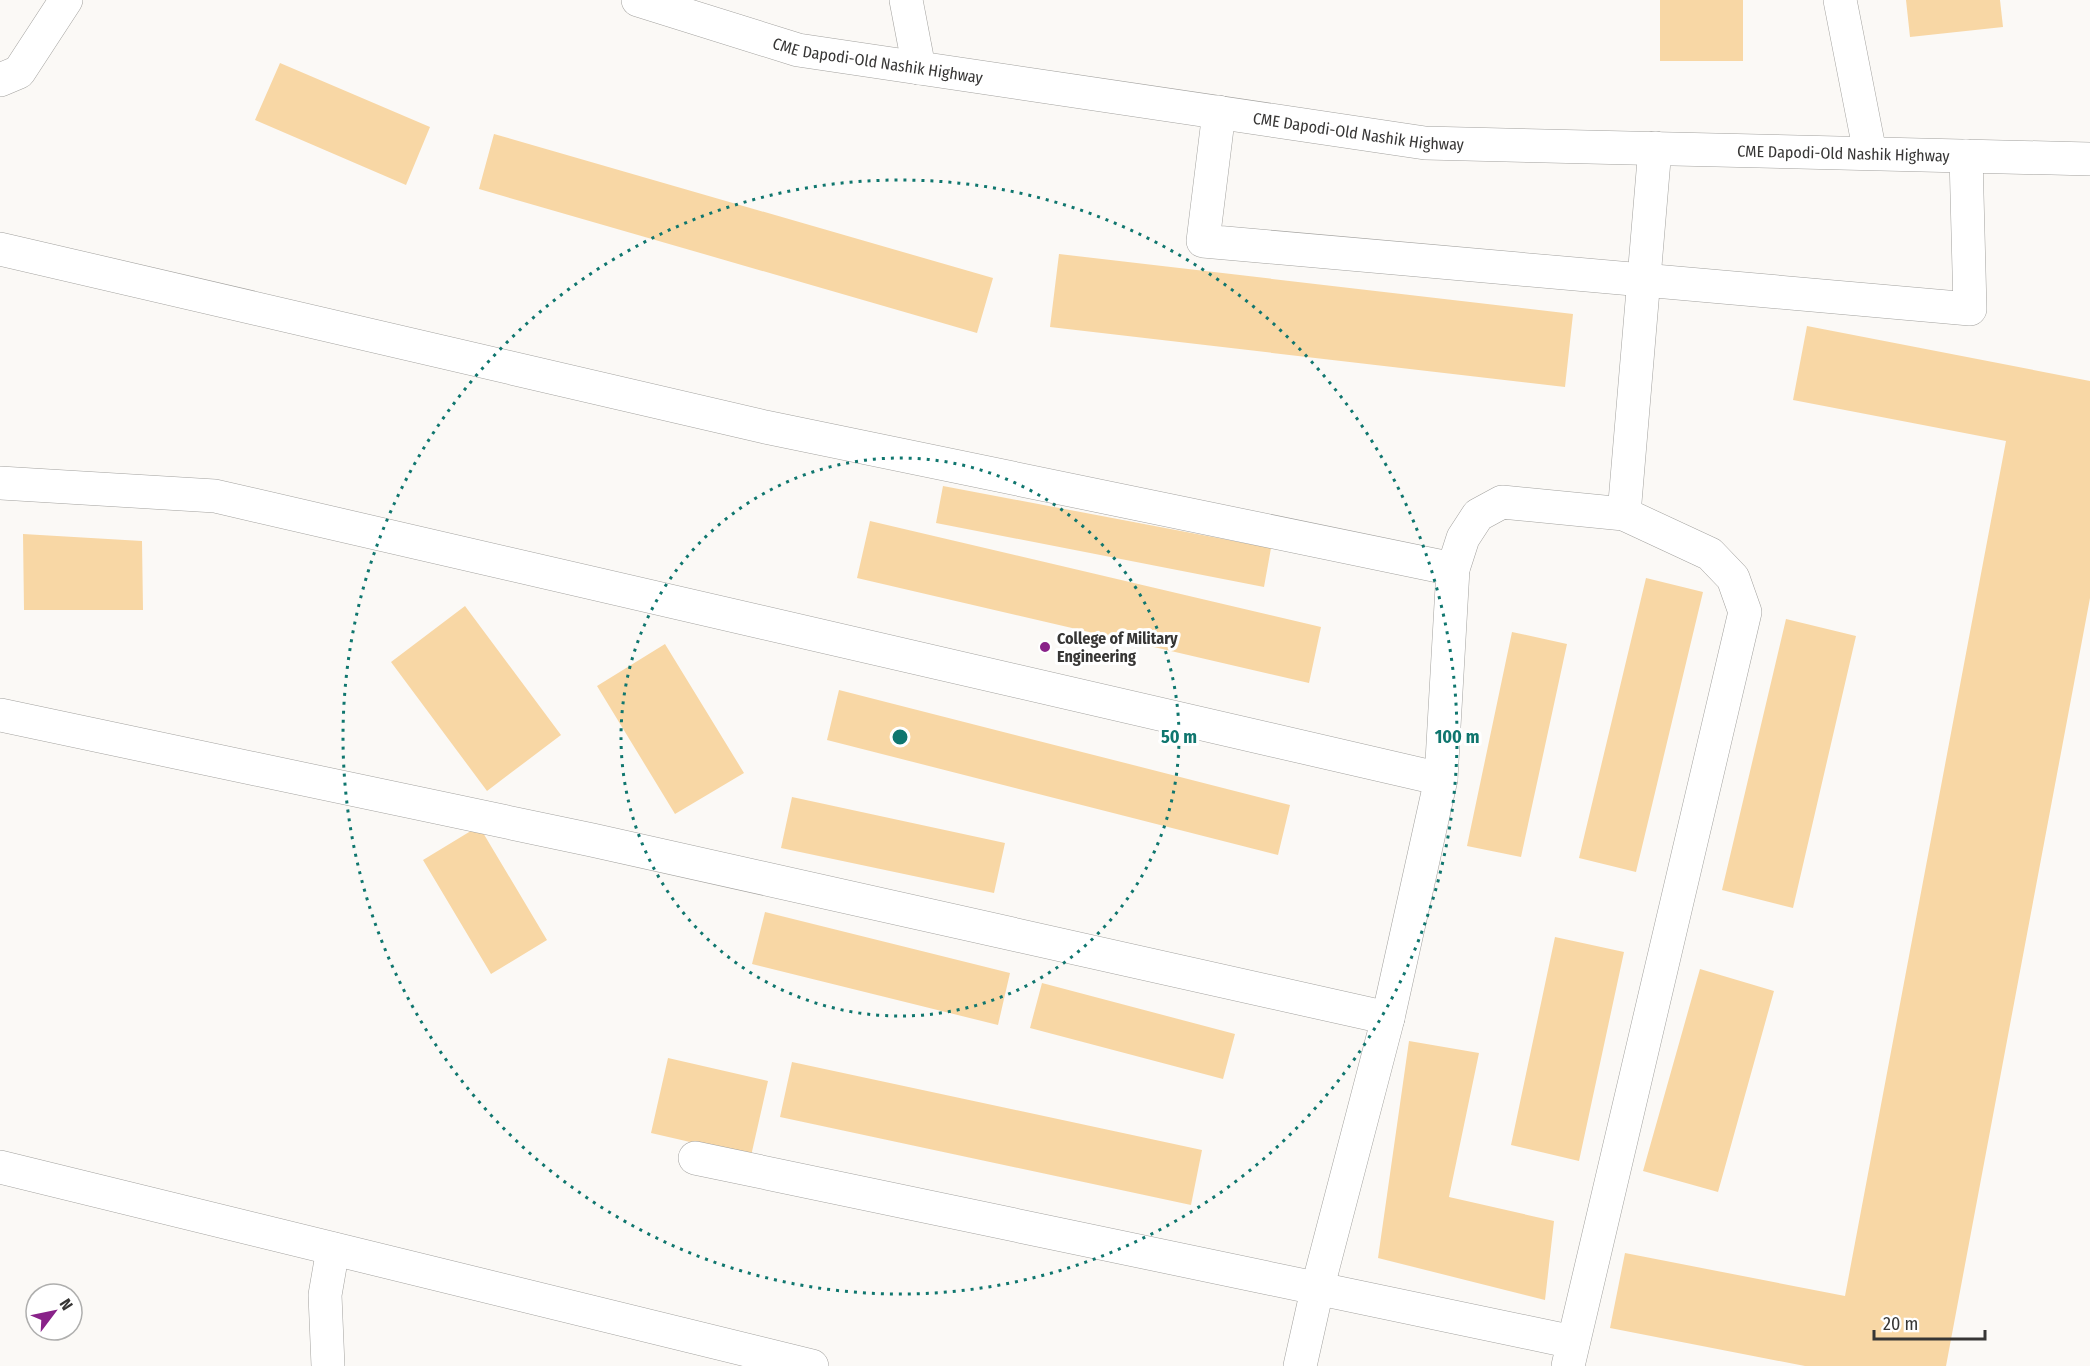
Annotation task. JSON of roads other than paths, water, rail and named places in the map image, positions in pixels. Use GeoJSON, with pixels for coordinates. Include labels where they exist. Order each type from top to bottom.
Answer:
{"type":"FeatureCollection","features":[{"type":"Feature","properties":{"kind":"lane"},"geometry":{"type":"LineString","coordinates":[[0,81],[19,72],[66,0]]}},
{"type":"Feature","properties":{"kind":"lane","name":"CME Dapodi-Old Nashik Highway"},"geometry":{"type":"LineString","coordinates":[[638,0],[798,50],[1425,143],[2090,159]]}},
{"type":"Feature","properties":{"kind":"lane"},"geometry":{"type":"LineString","coordinates":[[906,0],[919,68]]}},
{"type":"Feature","properties":{"kind":"lane"},"geometry":{"type":"LineString","coordinates":[[1840,0],[1870,153]]}},
{"type":"Feature","properties":{"kind":"lane"},"geometry":{"type":"LineString","coordinates":[[1219,112],[1203,241],[1970,309],[1966,156]]}},
{"type":"Feature","properties":{"kind":"lane"},"geometry":{"type":"LineString","coordinates":[[1624,514],[1655,148]]}},
{"type":"Feature","properties":{"kind":"lane"},"geometry":{"type":"LineString","coordinates":[[0,249],[765,427],[1453,569]]}},
{"type":"Feature","properties":{"kind":"lane"},"geometry":{"type":"LineString","coordinates":[[0,483],[215,496],[1441,779]]}},
{"type":"Feature","properties":{"kind":"lane"},"geometry":{"type":"LineString","coordinates":[[694,1158],[1317,1290],[1571,1354],[1745,612],[1733,578],[1710,554],[1624,514],[1502,502],[1478,515],[1463,538],[1453,569],[1441,779],[1388,1018],[1317,1290],[1300,1366]]}},
{"type":"Feature","properties":{"kind":"lane"},"geometry":{"type":"LineString","coordinates":[[0,715],[580,837],[1388,1018]]}},
{"type":"Feature","properties":{"kind":"lane"},"geometry":{"type":"LineString","coordinates":[[0,1167],[812,1366]]}},
{"type":"Feature","properties":{"kind":"lane"},"geometry":{"type":"LineString","coordinates":[[328,1366],[325,1295],[333,1249]]}},
{"type":"Feature","properties":{"kind":"place","name":"College of Military Engineering"},"geometry":{"type":"Point","coordinates":[1045,647]}}]}
